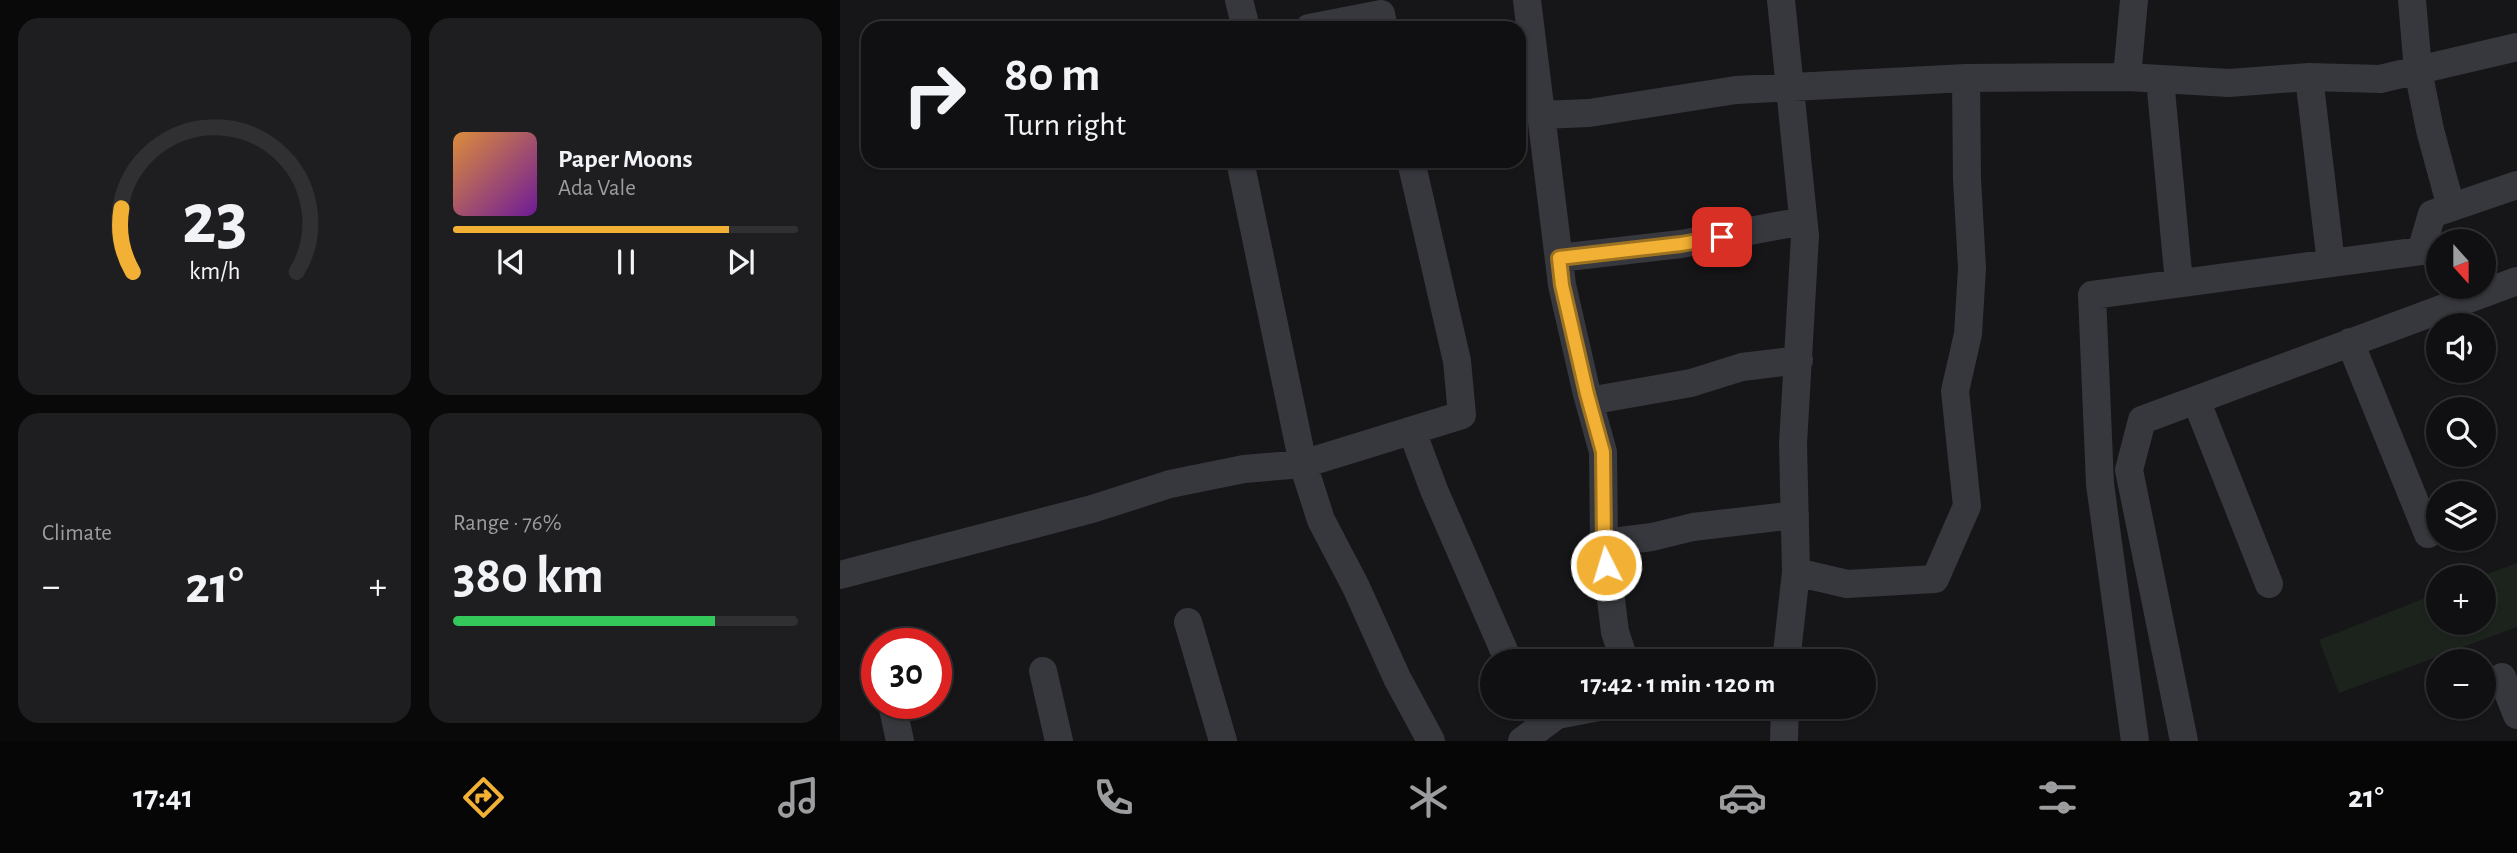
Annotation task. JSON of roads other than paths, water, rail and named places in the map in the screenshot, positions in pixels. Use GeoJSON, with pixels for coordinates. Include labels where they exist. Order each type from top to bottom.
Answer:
{"type":"FeatureCollection","features":[{"type":"Feature","properties":{"kind":"street"},"geometry":{"type":"LineString","coordinates":[[1239,0],[1245,21]]}},
{"type":"Feature","properties":{"kind":"street"},"geometry":{"type":"LineString","coordinates":[[1527,0],[1562,285],[1588,401],[1603,452],[1604,543],[1615,632],[1621,649]]}},
{"type":"Feature","properties":{"kind":"street"},"geometry":{"type":"LineString","coordinates":[[1782,0],[1805,236],[1793,444],[1796,572],[1787,649]]}},
{"type":"Feature","properties":{"kind":"street"},"geometry":{"type":"LineString","coordinates":[[2127,77],[2134,0]]}},
{"type":"Feature","properties":{"kind":"street"},"geometry":{"type":"LineString","coordinates":[[2412,0],[2418,70],[2430,130],[2451,207]]}},
{"type":"Feature","properties":{"kind":"street"},"geometry":{"type":"LineString","coordinates":[[1349,21],[1389,14]]}},
{"type":"Feature","properties":{"kind":"street"},"geometry":{"type":"LineString","coordinates":[[1541,116],[1589,113],[1736,90],[1966,78],[2127,77],[2229,83],[2309,78],[2380,79],[2517,47]]}},
{"type":"Feature","properties":{"kind":"street"},"geometry":{"type":"LineString","coordinates":[[1796,572],[1847,584],[1935,579],[1967,506],[1955,391],[1968,334],[1972,268],[1967,179],[1966,78]]}},
{"type":"Feature","properties":{"kind":"street"},"geometry":{"type":"LineString","coordinates":[[2309,78],[2331,263]]}},
{"type":"Feature","properties":{"kind":"street"},"geometry":{"type":"LineString","coordinates":[[2160,79],[2179,283]]}},
{"type":"Feature","properties":{"kind":"street"},"geometry":{"type":"LineString","coordinates":[[1241,168],[1303,464],[1321,520],[1356,587],[1397,678],[1431,741]]}},
{"type":"Feature","properties":{"kind":"street"},"geometry":{"type":"LineString","coordinates":[[840,576],[1092,509],[1170,484],[1244,469],[1303,464],[1462,415],[1457,361],[1413,168]]}},
{"type":"Feature","properties":{"kind":"street"},"geometry":{"type":"LineString","coordinates":[[2135,741],[2100,484],[2092,295],[2421,251],[2431,214],[2517,186]]}},
{"type":"Feature","properties":{"kind":"street"},"geometry":{"type":"LineString","coordinates":[[1559,258],[1681,244],[1803,220]]}},
{"type":"Feature","properties":{"kind":"street"},"geometry":{"type":"LineString","coordinates":[[2184,741],[2129,470],[2142,420],[2517,281]]}},
{"type":"Feature","properties":{"kind":"street"},"geometry":{"type":"LineString","coordinates":[[2350,342],[2426,529]]}},
{"type":"Feature","properties":{"kind":"street"},"geometry":{"type":"LineString","coordinates":[[1588,401],[1691,383],[1742,367],[1799,360]]}},
{"type":"Feature","properties":{"kind":"street"},"geometry":{"type":"LineString","coordinates":[[2196,400],[2269,584]]}},
{"type":"Feature","properties":{"kind":"street"},"geometry":{"type":"LineString","coordinates":[[1412,431],[1434,490],[1503,649]]}},
{"type":"Feature","properties":{"kind":"street"},"geometry":{"type":"LineString","coordinates":[[1604,543],[1652,537],[1693,527],[1756,522],[1795,515]]}},
{"type":"Feature","properties":{"kind":"street"},"geometry":{"type":"LineString","coordinates":[[1188,622],[1223,741]]}},
{"type":"Feature","properties":{"kind":"street"},"geometry":{"type":"LineString","coordinates":[[1042,671],[1059,741]]}},
{"type":"Feature","properties":{"kind":"street"},"geometry":{"type":"LineString","coordinates":[[2502,677],[2517,715]]}},
{"type":"Feature","properties":{"kind":"street"},"geometry":{"type":"LineString","coordinates":[[895,719],[900,741]]}},
{"type":"Feature","properties":{"kind":"street"},"geometry":{"type":"LineString","coordinates":[[1530,726],[1547,719]]}},
{"type":"Feature","properties":{"kind":"street"},"geometry":{"type":"LineString","coordinates":[[1784,741],[1785,719]]}}]}
